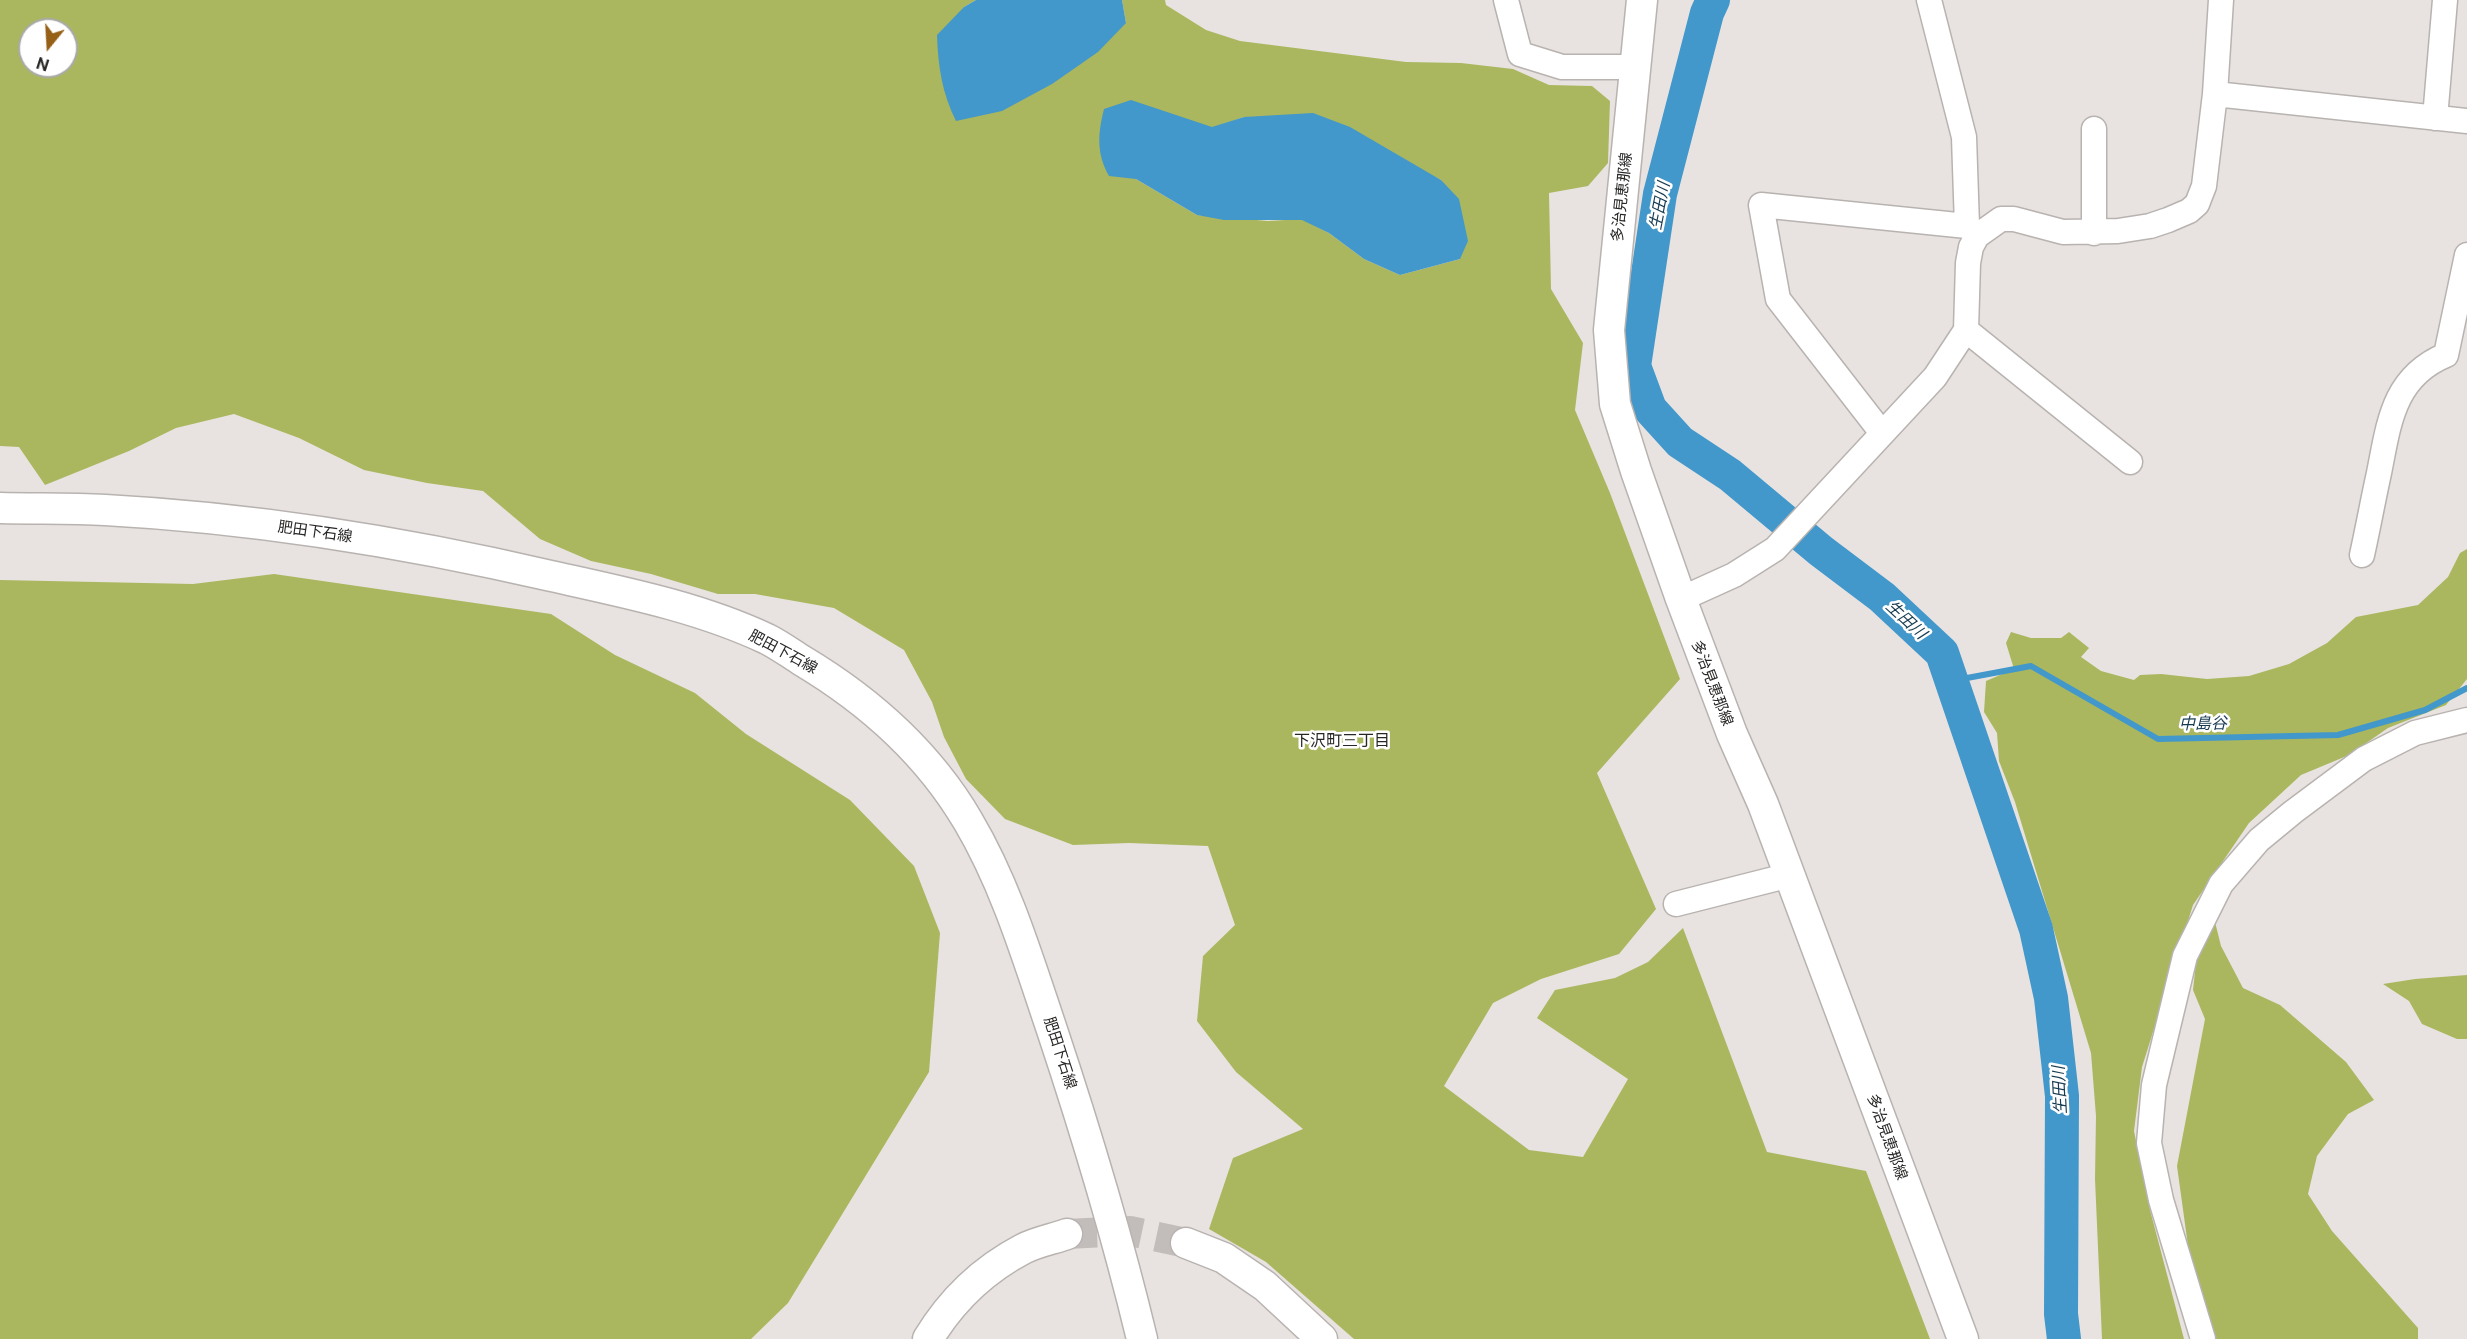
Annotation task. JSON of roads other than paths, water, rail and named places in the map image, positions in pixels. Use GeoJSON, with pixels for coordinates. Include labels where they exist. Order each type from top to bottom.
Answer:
{"type":"FeatureCollection","features":[{"type":"Feature","properties":{"kind":"main road","name":"多治見恵那線"},"geometry":{"type":"LineString","coordinates":[[1642,0],[1609,330],[1611,369],[1619,416],[1681,599],[1732,734],[1763,804],[1963,1339]]}},
{"type":"Feature","properties":{"kind":"main road","name":"肥田下石線"},"geometry":{"type":"LineString","coordinates":[[0,508],[104,510],[246,522],[451,553],[652,599],[703,615],[767,640],[837,682],[871,708],[911,745],[967,820],[999,884],[1026,952],[1080,1116],[1142,1339]]}},
{"type":"Feature","properties":{"kind":"main road"},"geometry":{"type":"LineString","coordinates":[[928,1339],[941,1318],[975,1281],[1024,1248],[1067,1234]]}},
{"type":"Feature","properties":{"kind":"main road"},"geometry":{"type":"LineString","coordinates":[[1186,1243],[1224,1258],[1265,1286],[1322,1339]]}},
{"type":"Feature","properties":{"kind":"street"},"geometry":{"type":"LineString","coordinates":[[1506,0],[1520,54],[1562,67],[1635,67]]}},
{"type":"Feature","properties":{"kind":"street"},"geometry":{"type":"LineString","coordinates":[[1681,599],[1734,575],[1776,549],[1935,377],[1966,330],[1968,262],[1972,231],[1964,137],[1929,0]]}},
{"type":"Feature","properties":{"kind":"street"},"geometry":{"type":"LineString","coordinates":[[1882,433],[1778,299],[1761,205],[1972,231],[2001,219],[2014,219],[2063,232],[2094,233],[2150,226],[2188,211],[2197,204],[2204,186],[2215,94],[2221,0]]}},
{"type":"Feature","properties":{"kind":"street"},"geometry":{"type":"LineString","coordinates":[[2435,118],[2445,0]]}},
{"type":"Feature","properties":{"kind":"street"},"geometry":{"type":"LineString","coordinates":[[2215,94],[2467,121]]}},
{"type":"Feature","properties":{"kind":"street"},"geometry":{"type":"LineString","coordinates":[[2094,129],[2094,233]]}},
{"type":"Feature","properties":{"kind":"street"},"geometry":{"type":"LineString","coordinates":[[2362,555],[2391,413],[2405,387],[2428,362],[2446,355],[2467,255]]}},
{"type":"Feature","properties":{"kind":"street"},"geometry":{"type":"LineString","coordinates":[[1966,330],[2130,462]]}},
{"type":"Feature","properties":{"kind":"street"},"geometry":{"type":"LineString","coordinates":[[2203,1339],[2161,1200],[2150,1143],[2154,1084],[2185,956],[2221,884],[2259,840],[2364,759],[2415,733],[2467,720]]}},
{"type":"Feature","properties":{"kind":"street"},"geometry":{"type":"LineString","coordinates":[[1676,904],[1790,875]]}},
{"type":"Feature","properties":{"kind":"water"},"geometry":{"type":"Polygon","coordinates":[[[976,0],[1122,0],[1126,23],[1098,52],[1052,84],[1002,111],[956,121],[947,100],[942,79],[937,35],[964,7],[976,0]]]}},
{"type":"Feature","properties":{"kind":"water"},"geometry":{"type":"Polygon","coordinates":[[[1131,100],[1212,127],[1244,117],[1313,113],[1350,127],[1441,180],[1459,199],[1468,241],[1460,259],[1400,275],[1364,259],[1329,233],[1302,220],[1224,220],[1197,215],[1136,179],[1109,176],[1099,143],[1104,109],[1131,100]]]}},
{"type":"Feature","properties":{"kind":"waterway","name":"生田川"},"geometry":{"type":"LineString","coordinates":[[1713,0],[1707,13],[1660,194],[1634,366],[1650,409],[1680,442],[1730,475],[1821,551],[1882,597],[1942,653],[2036,929],[2051,998],[2062,1096],[2061,1314],[2064,1339]]}},
{"type":"Feature","properties":{"kind":"waterway","name":"中島谷"},"geometry":{"type":"LineString","coordinates":[[1951,681],[2031,666],[2158,739],[2338,735],[2425,710],[2467,688]]}},
{"type":"Feature","properties":{"kind":"tunnel"},"geometry":{"type":"LineString","coordinates":[[1067,1234],[1130,1231],[1186,1243]]}},
{"type":"Feature","properties":{"kind":"district","name":"下沢町三丁目"},"geometry":{"type":"Point","coordinates":[1342,741]}}]}
